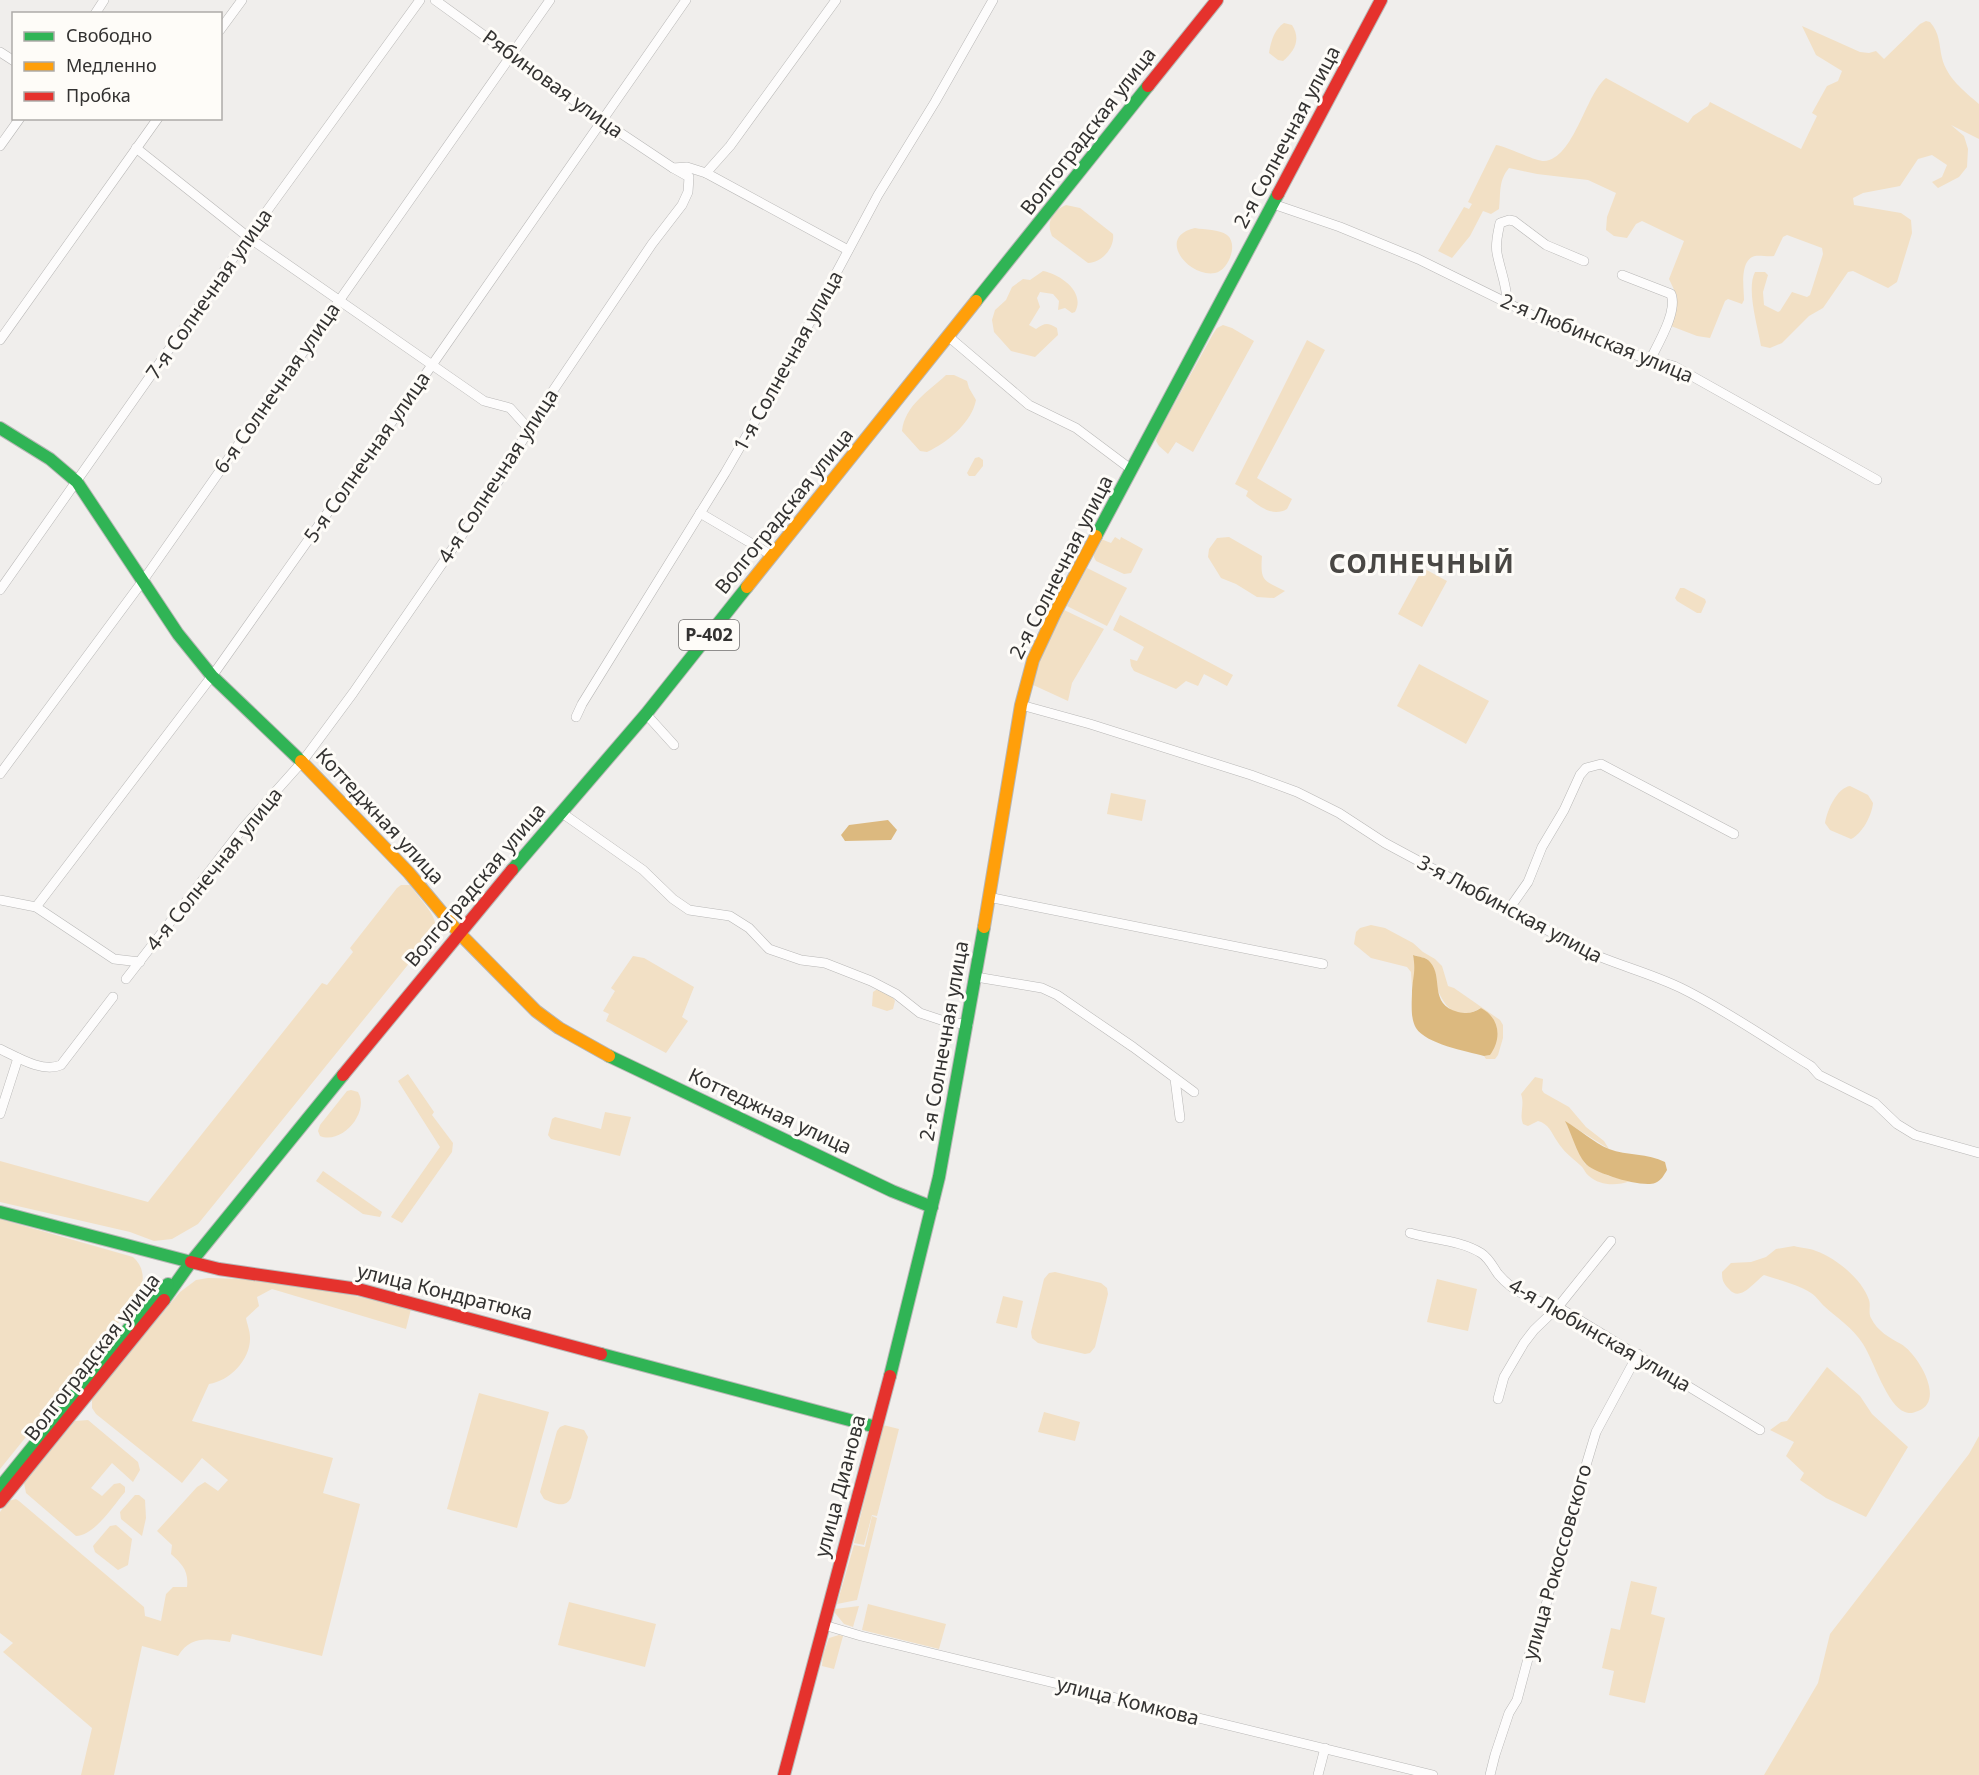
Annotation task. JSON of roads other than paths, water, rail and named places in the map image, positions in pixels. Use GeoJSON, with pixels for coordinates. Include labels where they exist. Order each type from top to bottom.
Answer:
{"type":"FeatureCollection","features":[{"type":"Feature","properties":{"kind":"main road","name":"Волгоградская улица"},"geometry":{"type":"LineString","coordinates":[[0,1502],[159,1308],[191,1262],[459,933],[646,714],[1217,0]]}},
{"type":"Feature","properties":{"kind":"main road","name":"2-я Солнечная улица"},"geometry":{"type":"LineString","coordinates":[[932,1207],[968,1025],[1021,705],[1025,685],[1041,640],[1381,0]]}},
{"type":"Feature","properties":{"kind":"main road","name":"Коттеджная улица"},"geometry":{"type":"LineString","coordinates":[[0,428],[39,450],[77,482],[178,634],[212,676],[302,762],[409,873],[459,933],[536,1011],[586,1045],[862,1177],[932,1207]]}},
{"type":"Feature","properties":{"kind":"main road","name":"улица Дианова"},"geometry":{"type":"LineString","coordinates":[[784,1775],[932,1207]]}},
{"type":"Feature","properties":{"kind":"main road","name":"улица Кондратюка"},"geometry":{"type":"LineString","coordinates":[[0,1212],[219,1269],[358,1289],[876,1427]]}},
{"type":"Feature","properties":{"kind":"main road","name":"Волгоградская улица"},"geometry":{"type":"LineString","coordinates":[[0,1487],[150,1302],[191,1262]]}},
{"type":"Feature","properties":{"kind":"street"},"geometry":{"type":"LineString","coordinates":[[222,27],[242,0]]}},
{"type":"Feature","properties":{"kind":"street","name":"7-я Солнечная улица"},"geometry":{"type":"LineString","coordinates":[[0,590],[248,237],[420,0]]}},
{"type":"Feature","properties":{"kind":"street","name":"Рябиновая улица"},"geometry":{"type":"LineString","coordinates":[[435,0],[601,120],[673,168]]}},
{"type":"Feature","properties":{"kind":"street","name":"6-я Солнечная улица"},"geometry":{"type":"LineString","coordinates":[[0,774],[142,582],[550,0]]}},
{"type":"Feature","properties":{"kind":"street","name":"5-я Солнечная улица"},"geometry":{"type":"LineString","coordinates":[[36,906],[212,676],[686,0]]}},
{"type":"Feature","properties":{"kind":"street"},"geometry":{"type":"LineString","coordinates":[[706,173],[730,146],[836,0]]}},
{"type":"Feature","properties":{"kind":"street","name":"1-я Солнечная улица"},"geometry":{"type":"LineString","coordinates":[[576,717],[780,378],[848,250],[993,0]]}},
{"type":"Feature","properties":{"kind":"street"},"geometry":{"type":"LineString","coordinates":[[0,146],[19,120]]}},
{"type":"Feature","properties":{"kind":"street"},"geometry":{"type":"LineString","coordinates":[[0,340],[157,120]]}},
{"type":"Feature","properties":{"kind":"street"},"geometry":{"type":"LineString","coordinates":[[136,148],[248,237],[484,401],[510,408],[528,428]]}},
{"type":"Feature","properties":{"kind":"street"},"geometry":{"type":"LineString","coordinates":[[673,168],[687,167],[706,173],[848,250]]}},
{"type":"Feature","properties":{"kind":"street","name":"4-я Солнечная улица"},"geometry":{"type":"LineString","coordinates":[[126,979],[243,828],[302,762],[353,693],[493,490],[528,428],[652,244],[682,205],[688,192],[689,177],[673,168]]}},
{"type":"Feature","properties":{"kind":"street","name":"2-я Любинская улица"},"geometry":{"type":"LineString","coordinates":[[1273,204],[1340,227],[1418,259],[1544,321],[1650,360],[1664,362],[1877,480]]}},
{"type":"Feature","properties":{"kind":"street"},"geometry":{"type":"LineString","coordinates":[[1507,302],[1506,286],[1496,242],[1500,223],[1514,221],[1546,245],[1584,261]]}},
{"type":"Feature","properties":{"kind":"street"},"geometry":{"type":"LineString","coordinates":[[1622,275],[1671,294],[1673,299],[1665,329],[1650,360]]}},
{"type":"Feature","properties":{"kind":"street"},"geometry":{"type":"LineString","coordinates":[[949,337],[1029,405],[1076,428],[1132,470]]}},
{"type":"Feature","properties":{"kind":"street"},"geometry":{"type":"LineString","coordinates":[[700,513],[772,556]]}},
{"type":"Feature","properties":{"kind":"street","name":"3-я Любинская улица"},"geometry":{"type":"LineString","coordinates":[[1021,705],[1090,724],[1297,792],[1339,813],[1385,843],[1586,951],[1695,995],[1811,1066],[1819,1075],[1875,1102],[1897,1124],[1915,1135],[1979,1153]]}},
{"type":"Feature","properties":{"kind":"street"},"geometry":{"type":"LineString","coordinates":[[646,714],[674,745]]}},
{"type":"Feature","properties":{"kind":"street"},"geometry":{"type":"LineString","coordinates":[[1509,909],[1528,882],[1542,847],[1564,810],[1580,775],[1586,768],[1594,765],[1601,764],[1734,834]]}},
{"type":"Feature","properties":{"kind":"street"},"geometry":{"type":"LineString","coordinates":[[562,813],[643,870],[673,899],[689,910],[730,916],[749,928],[769,949],[801,960],[825,963],[871,981],[896,994],[920,1013],[968,1025]]}},
{"type":"Feature","properties":{"kind":"street"},"geometry":{"type":"LineString","coordinates":[[988,897],[1323,964]]}},
{"type":"Feature","properties":{"kind":"street"},"geometry":{"type":"LineString","coordinates":[[0,900],[36,906],[114,959],[140,962]]}},
{"type":"Feature","properties":{"kind":"street"},"geometry":{"type":"LineString","coordinates":[[976,977],[1042,988],[1057,995],[1194,1092]]}},
{"type":"Feature","properties":{"kind":"street"},"geometry":{"type":"LineString","coordinates":[[0,1049],[18,1058],[52,1068],[61,1065],[113,997]]}},
{"type":"Feature","properties":{"kind":"street"},"geometry":{"type":"LineString","coordinates":[[0,1114],[18,1058]]}},
{"type":"Feature","properties":{"kind":"street"},"geometry":{"type":"LineString","coordinates":[[1175,1079],[1180,1118]]}},
{"type":"Feature","properties":{"kind":"street","name":"4-я Любинская улица"},"geometry":{"type":"LineString","coordinates":[[1410,1233],[1458,1243],[1481,1253],[1516,1291],[1545,1305],[1558,1307],[1760,1430]]}},
{"type":"Feature","properties":{"kind":"street"},"geometry":{"type":"LineString","coordinates":[[1498,1399],[1504,1377],[1524,1343],[1558,1307],[1611,1241]]}},
{"type":"Feature","properties":{"kind":"street","name":"улица Рокоссовского"},"geometry":{"type":"LineString","coordinates":[[1490,1775],[1509,1713],[1517,1700],[1529,1655],[1537,1641],[1554,1572],[1596,1432],[1638,1354]]}},
{"type":"Feature","properties":{"kind":"street","name":"улица Комкова"},"geometry":{"type":"LineString","coordinates":[[824,1625],[871,1639],[1433,1775]]}},
{"type":"Feature","properties":{"kind":"street"},"geometry":{"type":"LineString","coordinates":[[1318,1775],[1325,1748]]}},
{"type":"Feature","properties":{"kind":"district","name":"СОЛНЕЧНЫЙ"},"geometry":{"type":"Point","coordinates":[1422,564]}}]}
